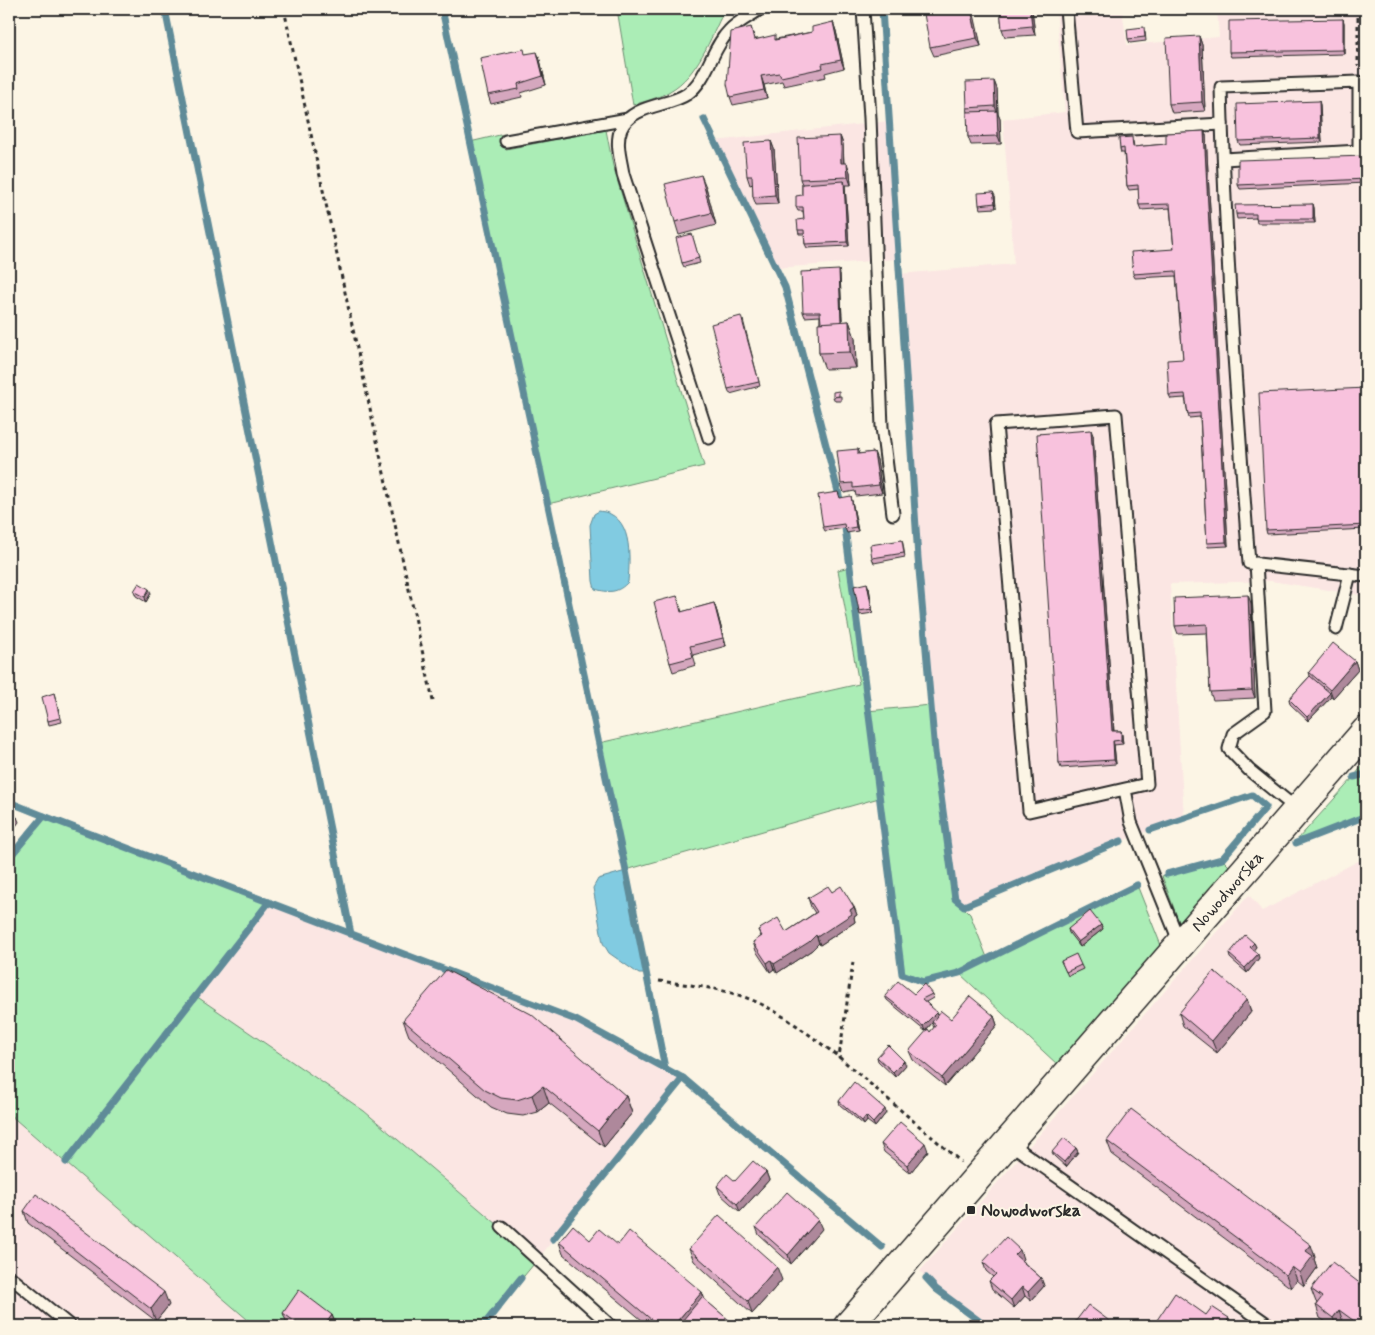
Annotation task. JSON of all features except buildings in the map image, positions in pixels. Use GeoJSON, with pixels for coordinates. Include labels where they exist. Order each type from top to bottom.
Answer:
{"type":"FeatureCollection","features":[{"type":"Feature","properties":{"kind":"street","name":"Nowodworska"},"geometry":{"type":"LineString","coordinates":[[848,1326],[1366,731]]}},
{"type":"Feature","properties":{"kind":"lane"},"geometry":{"type":"LineString","coordinates":[[709,438],[623,174],[618,144],[621,128],[628,119],[639,112],[683,97],[695,88],[728,31],[760,9]]}},
{"type":"Feature","properties":{"kind":"lane"},"geometry":{"type":"LineString","coordinates":[[863,9],[870,118],[882,427],[893,514]]}},
{"type":"Feature","properties":{"kind":"lane"},"geometry":{"type":"LineString","coordinates":[[1066,9],[1077,132],[1222,124]]}},
{"type":"Feature","properties":{"kind":"lane"},"geometry":{"type":"LineString","coordinates":[[1224,159],[1359,151],[1359,82],[1221,87],[1224,159],[1249,563],[1366,576]]}},
{"type":"Feature","properties":{"kind":"lane"},"geometry":{"type":"LineString","coordinates":[[506,141],[628,119]]}},
{"type":"Feature","properties":{"kind":"lane"},"geometry":{"type":"LineString","coordinates":[[1116,415],[1147,784],[1125,789],[1029,811],[996,424],[1116,415]]}},
{"type":"Feature","properties":{"kind":"lane"},"geometry":{"type":"LineString","coordinates":[[1256,563],[1265,711],[1233,734],[1229,749],[1249,770],[1298,810]]}},
{"type":"Feature","properties":{"kind":"lane"},"geometry":{"type":"LineString","coordinates":[[1336,629],[1350,574]]}},
{"type":"Feature","properties":{"kind":"lane"},"geometry":{"type":"LineString","coordinates":[[1125,789],[1131,822],[1175,931],[1182,942]]}},
{"type":"Feature","properties":{"kind":"lane"},"geometry":{"type":"LineString","coordinates":[[1008,1142],[1270,1326]]}},
{"type":"Feature","properties":{"kind":"lane"},"geometry":{"type":"LineString","coordinates":[[502,1227],[612,1326]]}},
{"type":"Feature","properties":{"kind":"lane"},"geometry":{"type":"LineString","coordinates":[[9,1276],[70,1326]]}},
{"type":"Feature","properties":{"kind":"path"},"geometry":{"type":"LineString","coordinates":[[284,9],[433,701]]}},
{"type":"Feature","properties":{"kind":"path"},"geometry":{"type":"LineString","coordinates":[[1358,9],[1359,82]]}},
{"type":"Feature","properties":{"kind":"path"},"geometry":{"type":"LineString","coordinates":[[839,1057],[853,962]]}},
{"type":"Feature","properties":{"kind":"path"},"geometry":{"type":"LineString","coordinates":[[659,981],[705,987],[753,1000],[800,1028],[839,1057],[978,1176]]}},
{"type":"Feature","properties":{"kind":"shaded area"},"geometry":{"type":"Polygon","coordinates":[[[1056,9],[1122,9],[1127,45],[1219,37],[1217,9],[1366,9],[1366,596],[1271,581],[1170,584],[1184,818],[1121,841],[964,906],[955,899],[935,752],[918,558],[899,274],[1014,264],[1003,119],[1065,112],[1056,9]]]}},
{"type":"Feature","properties":{"kind":"shaded area"},"geometry":{"type":"Polygon","coordinates":[[[889,121],[898,259],[776,268],[715,141],[889,121]]]}},
{"type":"Feature","properties":{"kind":"shaded area"},"geometry":{"type":"Polygon","coordinates":[[[1366,857],[1366,1326],[986,1326],[936,1289],[920,1271],[1249,895],[1262,911],[1366,857]]]}},
{"type":"Feature","properties":{"kind":"shaded area"},"geometry":{"type":"Polygon","coordinates":[[[269,902],[576,1020],[683,1078],[538,1259],[364,1111],[196,996],[269,902]]]}},
{"type":"Feature","properties":{"kind":"shaded area"},"geometry":{"type":"Polygon","coordinates":[[[9,1114],[63,1160],[255,1326],[9,1326],[9,1114]]]}},
{"type":"Feature","properties":{"kind":"green space"},"geometry":{"type":"Polygon","coordinates":[[[617,9],[724,9],[724,11],[702,56],[688,76],[666,93],[633,105],[617,9]]]}},
{"type":"Feature","properties":{"kind":"green space"},"geometry":{"type":"Polygon","coordinates":[[[606,130],[613,166],[704,466],[548,504],[470,142],[504,134],[506,149],[606,130]]]}},
{"type":"Feature","properties":{"kind":"green space"},"geometry":{"type":"Polygon","coordinates":[[[849,567],[867,711],[931,705],[955,899],[970,914],[988,960],[1137,885],[1162,948],[1058,1065],[959,973],[923,982],[902,974],[879,798],[626,870],[599,743],[859,684],[838,570],[849,567]]]}},
{"type":"Feature","properties":{"kind":"green space"},"geometry":{"type":"Polygon","coordinates":[[[1366,760],[1366,815],[1297,840],[1354,777],[1366,760]]]}},
{"type":"Feature","properties":{"kind":"green space"},"geometry":{"type":"Polygon","coordinates":[[[44,816],[269,902],[196,996],[364,1111],[538,1259],[483,1326],[255,1326],[9,1114],[9,858],[44,816]]]}},
{"type":"Feature","properties":{"kind":"green space"},"geometry":{"type":"Polygon","coordinates":[[[1222,859],[1230,867],[1180,925],[1162,876],[1222,859]]]}},
{"type":"Feature","properties":{"kind":"water"},"geometry":{"type":"Polygon","coordinates":[[[599,511],[610,514],[618,520],[624,528],[629,549],[628,582],[621,588],[613,591],[595,589],[593,581],[590,525],[594,514],[599,511]]]}},
{"type":"Feature","properties":{"kind":"water"},"geometry":{"type":"Polygon","coordinates":[[[626,871],[646,974],[639,974],[609,953],[603,943],[593,888],[598,879],[626,871]]]}},
{"type":"Feature","properties":{"kind":"waterway"},"geometry":{"type":"LineString","coordinates":[[165,9],[351,934]]}},
{"type":"Feature","properties":{"kind":"waterway"},"geometry":{"type":"LineString","coordinates":[[442,9],[626,871],[665,1068]]}},
{"type":"Feature","properties":{"kind":"waterway"},"geometry":{"type":"LineString","coordinates":[[882,9],[918,558],[935,752],[955,899],[964,906],[1121,841]]}},
{"type":"Feature","properties":{"kind":"waterway"},"geometry":{"type":"LineString","coordinates":[[704,119],[785,287],[842,507]]}},
{"type":"Feature","properties":{"kind":"waterway"},"geometry":{"type":"LineString","coordinates":[[844,520],[902,974],[923,982],[959,973],[1137,885]]}},
{"type":"Feature","properties":{"kind":"waterway"},"geometry":{"type":"LineString","coordinates":[[1354,777],[1366,774]]}},
{"type":"Feature","properties":{"kind":"waterway"},"geometry":{"type":"LineString","coordinates":[[1150,830],[1252,795],[1266,807],[1222,859],[1167,874]]}},
{"type":"Feature","properties":{"kind":"waterway"},"geometry":{"type":"LineString","coordinates":[[9,802],[44,816],[9,858]]}},
{"type":"Feature","properties":{"kind":"waterway"},"geometry":{"type":"LineString","coordinates":[[44,816],[576,1020],[683,1078],[882,1247]]}},
{"type":"Feature","properties":{"kind":"waterway"},"geometry":{"type":"LineString","coordinates":[[1296,843],[1366,816]]}},
{"type":"Feature","properties":{"kind":"waterway"},"geometry":{"type":"LineString","coordinates":[[66,1162],[269,902]]}},
{"type":"Feature","properties":{"kind":"waterway"},"geometry":{"type":"LineString","coordinates":[[553,1239],[683,1078]]}},
{"type":"Feature","properties":{"kind":"waterway"},"geometry":{"type":"LineString","coordinates":[[483,1326],[521,1278]]}},
{"type":"Feature","properties":{"kind":"waterway"},"geometry":{"type":"LineString","coordinates":[[926,1278],[936,1289],[986,1326]]}},
{"type":"Feature","properties":{"kind":"place","name":"Nowodworska"},"geometry":{"type":"Point","coordinates":[971,1210]}}]}
